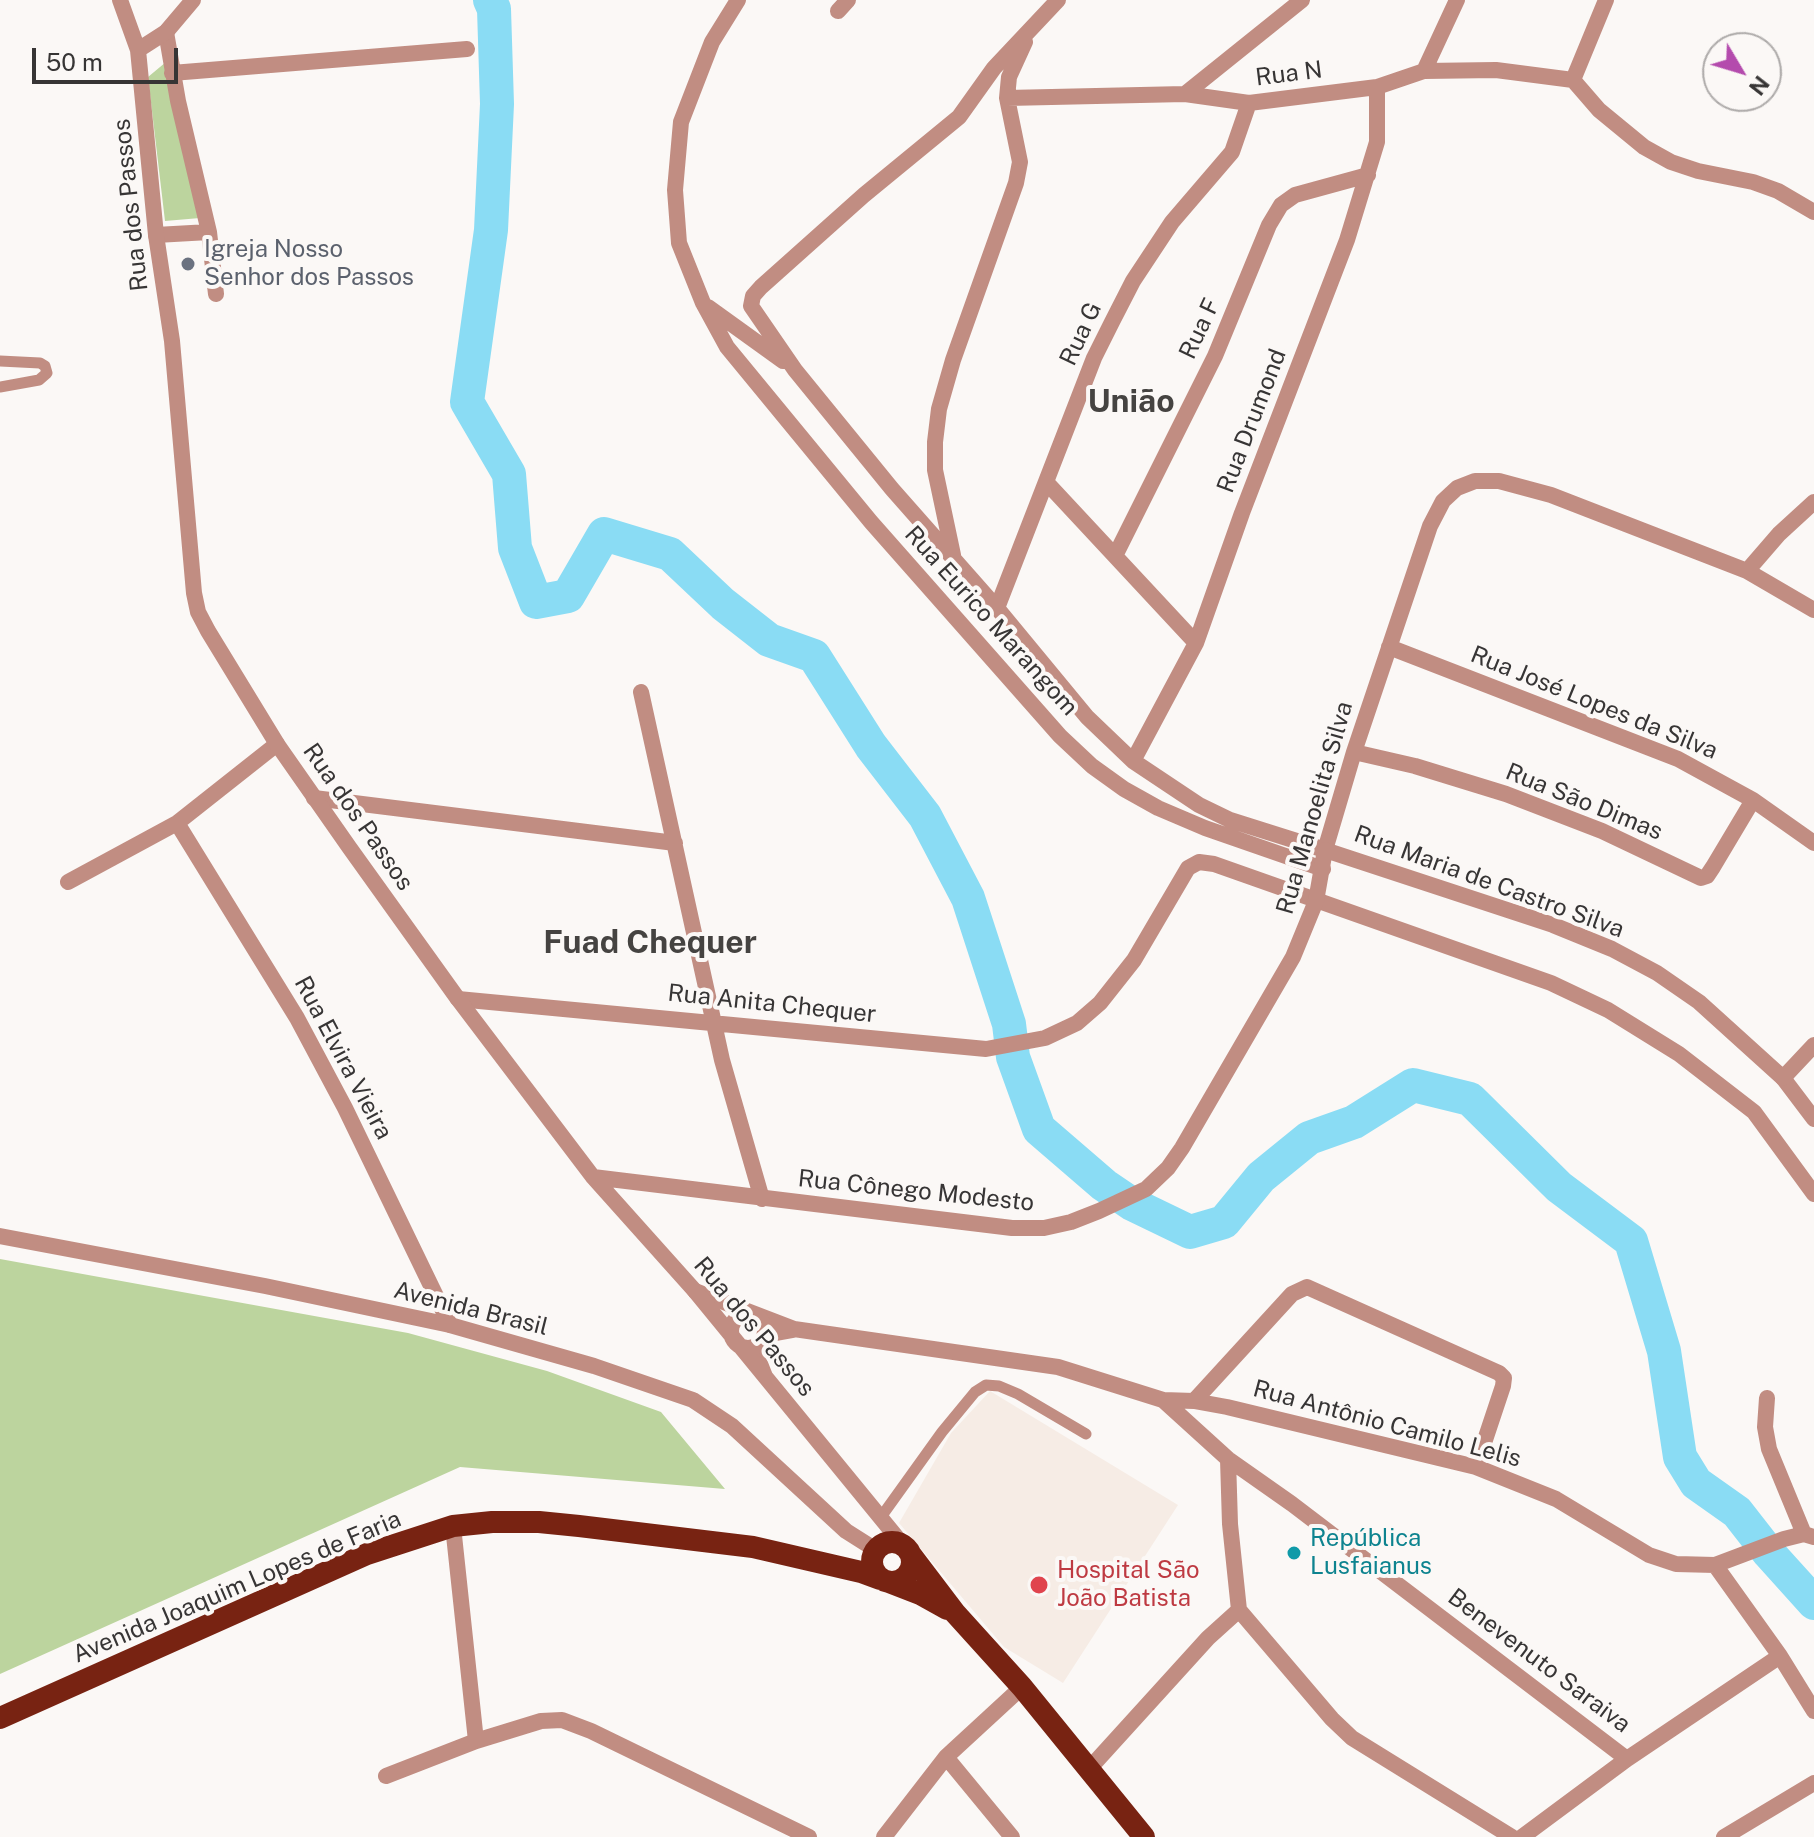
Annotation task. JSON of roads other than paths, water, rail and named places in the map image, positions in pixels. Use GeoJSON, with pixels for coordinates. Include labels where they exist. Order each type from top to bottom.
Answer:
{"type":"FeatureCollection","features":[{"type":"Feature","properties":{"kind":"highway","name":"Avenida Joaquim Lopes de Faria"},"geometry":{"type":"LineString","coordinates":[[0,1718],[367,1554],[453,1526],[523,1522],[753,1547],[861,1572],[920,1594],[955,1613]]}},
{"type":"Feature","properties":{"kind":"highway","name":"Avenida Joaquim Lopes de Faria"},"geometry":{"type":"LineString","coordinates":[[831,1565],[889,1550]]}},
{"type":"Feature","properties":{"kind":"highway"},"geometry":{"type":"LineString","coordinates":[[889,1550],[912,1562],[902,1580],[884,1581],[873,1569],[889,1550]]}},
{"type":"Feature","properties":{"kind":"highway"},"geometry":{"type":"LineString","coordinates":[[889,1550],[955,1613],[1022,1687],[1144,1837]]}},
{"type":"Feature","properties":{"kind":"street","name":"Rua dos Passos"},"geometry":{"type":"LineString","coordinates":[[120,0],[138,50],[156,235],[172,341],[198,612],[277,744],[458,999],[593,1177],[695,1291],[882,1518],[889,1550]]}},
{"type":"Feature","properties":{"kind":"street"},"geometry":{"type":"LineString","coordinates":[[138,50],[166,32],[193,0]]}},
{"type":"Feature","properties":{"kind":"street","name":"Rua Eurico Marangom"},"geometry":{"type":"LineString","coordinates":[[738,0],[712,42],[681,122],[675,190],[679,243],[703,303],[727,347],[871,522],[1060,736],[1092,766],[1158,808],[1205,828],[1323,869]]}},
{"type":"Feature","properties":{"kind":"street"},"geometry":{"type":"LineString","coordinates":[[953,558],[935,470],[939,409],[953,360],[1016,183],[1020,162],[1007,98],[1009,77],[1033,27],[1058,0]]}},
{"type":"Feature","properties":{"kind":"street"},"geometry":{"type":"LineString","coordinates":[[1185,94],[1302,0]]}},
{"type":"Feature","properties":{"kind":"street"},"geometry":{"type":"LineString","coordinates":[[1424,71],[1457,0]]}},
{"type":"Feature","properties":{"kind":"street"},"geometry":{"type":"LineString","coordinates":[[1606,0],[1573,80],[1599,110],[1644,147],[1671,162],[1753,182],[1778,191],[1814,212]]}},
{"type":"Feature","properties":{"kind":"street","name":"Rua Eurico Marangom"},"geometry":{"type":"LineString","coordinates":[[1033,27],[994,68],[959,117],[864,195],[761,287],[753,296],[751,306],[795,370],[892,489],[997,608],[1087,717],[1133,761],[1186,797],[1230,820],[1325,850]]}},
{"type":"Feature","properties":{"kind":"street"},"geometry":{"type":"LineString","coordinates":[[166,32],[172,73],[209,232],[216,294]]}},
{"type":"Feature","properties":{"kind":"street"},"geometry":{"type":"LineString","coordinates":[[172,73],[467,49]]}},
{"type":"Feature","properties":{"kind":"street","name":"Rua N"},"geometry":{"type":"LineString","coordinates":[[1007,98],[1185,94],[1249,103],[1377,87],[1424,71],[1496,70],[1573,80]]}},
{"type":"Feature","properties":{"kind":"street","name":"Rua Drumond"},"geometry":{"type":"LineString","coordinates":[[1133,761],[1196,643],[1242,513],[1347,240],[1377,142],[1377,87]]}},
{"type":"Feature","properties":{"kind":"street","name":"Rua G"},"geometry":{"type":"LineString","coordinates":[[997,608],[1094,358],[1133,281],[1172,222],[1232,152],[1249,103]]}},
{"type":"Feature","properties":{"kind":"street","name":"Rua F"},"geometry":{"type":"LineString","coordinates":[[1116,554],[1215,356],[1269,225],[1281,205],[1295,195],[1368,175]]}},
{"type":"Feature","properties":{"kind":"street"},"geometry":{"type":"LineString","coordinates":[[156,235],[209,232]]}},
{"type":"Feature","properties":{"kind":"street"},"geometry":{"type":"LineString","coordinates":[[703,303],[795,370]]}},
{"type":"Feature","properties":{"kind":"street","name":"Rua Manoelita Silva"},"geometry":{"type":"LineString","coordinates":[[1182,1148],[1293,957],[1316,901],[1325,850],[1354,752],[1430,526],[1443,501],[1457,488],[1475,481],[1499,481],[1551,495],[1747,571]]}},
{"type":"Feature","properties":{"kind":"street"},"geometry":{"type":"LineString","coordinates":[[1047,483],[1196,643]]}},
{"type":"Feature","properties":{"kind":"street"},"geometry":{"type":"LineString","coordinates":[[1814,502],[1779,534],[1747,571],[1814,610]]}},
{"type":"Feature","properties":{"kind":"street","name":"Rua José Lopes da Silva"},"geometry":{"type":"LineString","coordinates":[[1389,647],[1678,759],[1753,800],[1814,843]]}},
{"type":"Feature","properties":{"kind":"street"},"geometry":{"type":"LineString","coordinates":[[641,692],[729,1087],[762,1199]]}},
{"type":"Feature","properties":{"kind":"street"},"geometry":{"type":"LineString","coordinates":[[68,882],[177,823],[277,744]]}},
{"type":"Feature","properties":{"kind":"street","name":"Rua São Dimas"},"geometry":{"type":"LineString","coordinates":[[1354,752],[1415,766],[1506,794],[1602,831],[1701,878],[1707,876],[1753,800]]}},
{"type":"Feature","properties":{"kind":"street"},"geometry":{"type":"LineString","coordinates":[[314,798],[675,843]]}},
{"type":"Feature","properties":{"kind":"street","name":"Rua Elvira Vieira"},"geometry":{"type":"LineString","coordinates":[[177,823],[297,1018],[345,1108],[450,1325]]}},
{"type":"Feature","properties":{"kind":"street","name":"Rua Maria de Castro Silva"},"geometry":{"type":"LineString","coordinates":[[1325,850],[1553,925],[1612,949],[1657,973],[1699,1002],[1783,1078],[1814,1119]]}},
{"type":"Feature","properties":{"kind":"street","name":"Rua Anita Chequer"},"geometry":{"type":"LineString","coordinates":[[458,999],[986,1049],[1045,1038],[1077,1023],[1100,1003],[1126,970],[1188,868],[1199,862],[1214,864],[1316,901]]}},
{"type":"Feature","properties":{"kind":"street"},"geometry":{"type":"LineString","coordinates":[[1316,901],[1551,983],[1608,1010],[1679,1054],[1754,1112],[1814,1194]]}},
{"type":"Feature","properties":{"kind":"street"},"geometry":{"type":"LineString","coordinates":[[1783,1078],[1814,1045]]}},
{"type":"Feature","properties":{"kind":"street","name":"Rua Cônego Modesto"},"geometry":{"type":"LineString","coordinates":[[593,1177],[1012,1228],[1044,1228],[1071,1222],[1146,1189],[1168,1168],[1182,1148]]}},
{"type":"Feature","properties":{"kind":"street","name":"Avenida Brasil"},"geometry":{"type":"LineString","coordinates":[[0,1236],[450,1325],[594,1366],[693,1400],[732,1426],[846,1531],[889,1550]]}},
{"type":"Feature","properties":{"kind":"street"},"geometry":{"type":"LineString","coordinates":[[1194,1401],[1292,1294],[1307,1287],[1499,1373],[1504,1378],[1476,1467]]}},
{"type":"Feature","properties":{"kind":"street"},"geometry":{"type":"LineString","coordinates":[[695,1291],[794,1329],[1058,1367],[1163,1400]]}},
{"type":"Feature","properties":{"kind":"street"},"geometry":{"type":"LineString","coordinates":[[765,1377],[757,1356],[762,1341],[765,1327],[756,1315],[745,1314],[736,1319],[731,1328],[740,1347],[752,1348],[762,1341],[771,1334],[794,1329]]}},
{"type":"Feature","properties":{"kind":"street"},"geometry":{"type":"LineString","coordinates":[[1767,1398],[1765,1427],[1769,1449],[1809,1536]]}},
{"type":"Feature","properties":{"kind":"street","name":"Rua Antônio Camilo Lelis"},"geometry":{"type":"LineString","coordinates":[[1163,1400],[1194,1401],[1476,1467],[1556,1499],[1662,1561],[1676,1564],[1715,1565],[1784,1539],[1809,1536]]}},
{"type":"Feature","properties":{"kind":"street","name":"Benevenuto Saraiva"},"geometry":{"type":"LineString","coordinates":[[1163,1400],[1228,1459],[1302,1511],[1627,1759]]}},
{"type":"Feature","properties":{"kind":"street"},"geometry":{"type":"LineString","coordinates":[[1228,1459],[1230,1524],[1239,1610],[1332,1719],[1352,1738],[1512,1837]]}},
{"type":"Feature","properties":{"kind":"street"},"geometry":{"type":"LineString","coordinates":[[453,1526],[476,1741]]}},
{"type":"Feature","properties":{"kind":"street"},"geometry":{"type":"LineString","coordinates":[[1715,1565],[1780,1656],[1814,1711]]}},
{"type":"Feature","properties":{"kind":"street"},"geometry":{"type":"LineString","coordinates":[[1089,1769],[1208,1638],[1239,1610]]}},
{"type":"Feature","properties":{"kind":"street"},"geometry":{"type":"LineString","coordinates":[[1522,1837],[1627,1759],[1780,1656]]}},
{"type":"Feature","properties":{"kind":"street"},"geometry":{"type":"LineString","coordinates":[[884,1837],[946,1757],[1022,1687]]}},
{"type":"Feature","properties":{"kind":"street"},"geometry":{"type":"LineString","coordinates":[[386,1776],[476,1741],[541,1721],[562,1720],[809,1837]]}},
{"type":"Feature","properties":{"kind":"street"},"geometry":{"type":"LineString","coordinates":[[946,1757],[1012,1837]]}},
{"type":"Feature","properties":{"kind":"street"},"geometry":{"type":"LineString","coordinates":[[1724,1837],[1814,1783]]}},
{"type":"Feature","properties":{"kind":"lane"},"geometry":{"type":"LineString","coordinates":[[0,361],[40,363],[47,373],[39,380],[0,387]]}},
{"type":"Feature","properties":{"kind":"lane"},"geometry":{"type":"LineString","coordinates":[[882,1518],[942,1432],[975,1392],[986,1385],[999,1386],[1018,1394],[1086,1434]]}},
{"type":"Feature","properties":{"kind":"waterway"},"geometry":{"type":"LineString","coordinates":[[490,0],[494,9],[497,104],[491,230],[467,402],[509,474],[515,548],[536,602],[568,596],[604,534],[670,554],[723,604],[769,640],[814,656],[871,746],[925,816],[968,898],[1009,1024],[1013,1057],[1039,1129],[1104,1185],[1132,1204],[1190,1232],[1224,1222],[1261,1177],[1309,1138],[1354,1122],[1413,1085],[1470,1099],[1559,1187],[1631,1241],[1664,1351],[1680,1457],[1696,1483],[1737,1512],[1814,1603]]}},
{"type":"Feature","properties":{"kind":"place","name":"Igreja Nosso Senhor dos Passos"},"geometry":{"type":"Point","coordinates":[188,264]}},
{"type":"Feature","properties":{"kind":"place","name":"República Lusfaianus"},"geometry":{"type":"Point","coordinates":[1294,1553]}},
{"type":"Feature","properties":{"kind":"place","name":"Hospital São João Batista"},"geometry":{"type":"Point","coordinates":[1039,1585]}},
{"type":"Feature","properties":{"kind":"district","name":"União"},"geometry":{"type":"Point","coordinates":[1131,402]}},
{"type":"Feature","properties":{"kind":"district","name":"Fuad Chequer"},"geometry":{"type":"Point","coordinates":[650,943]}}]}
